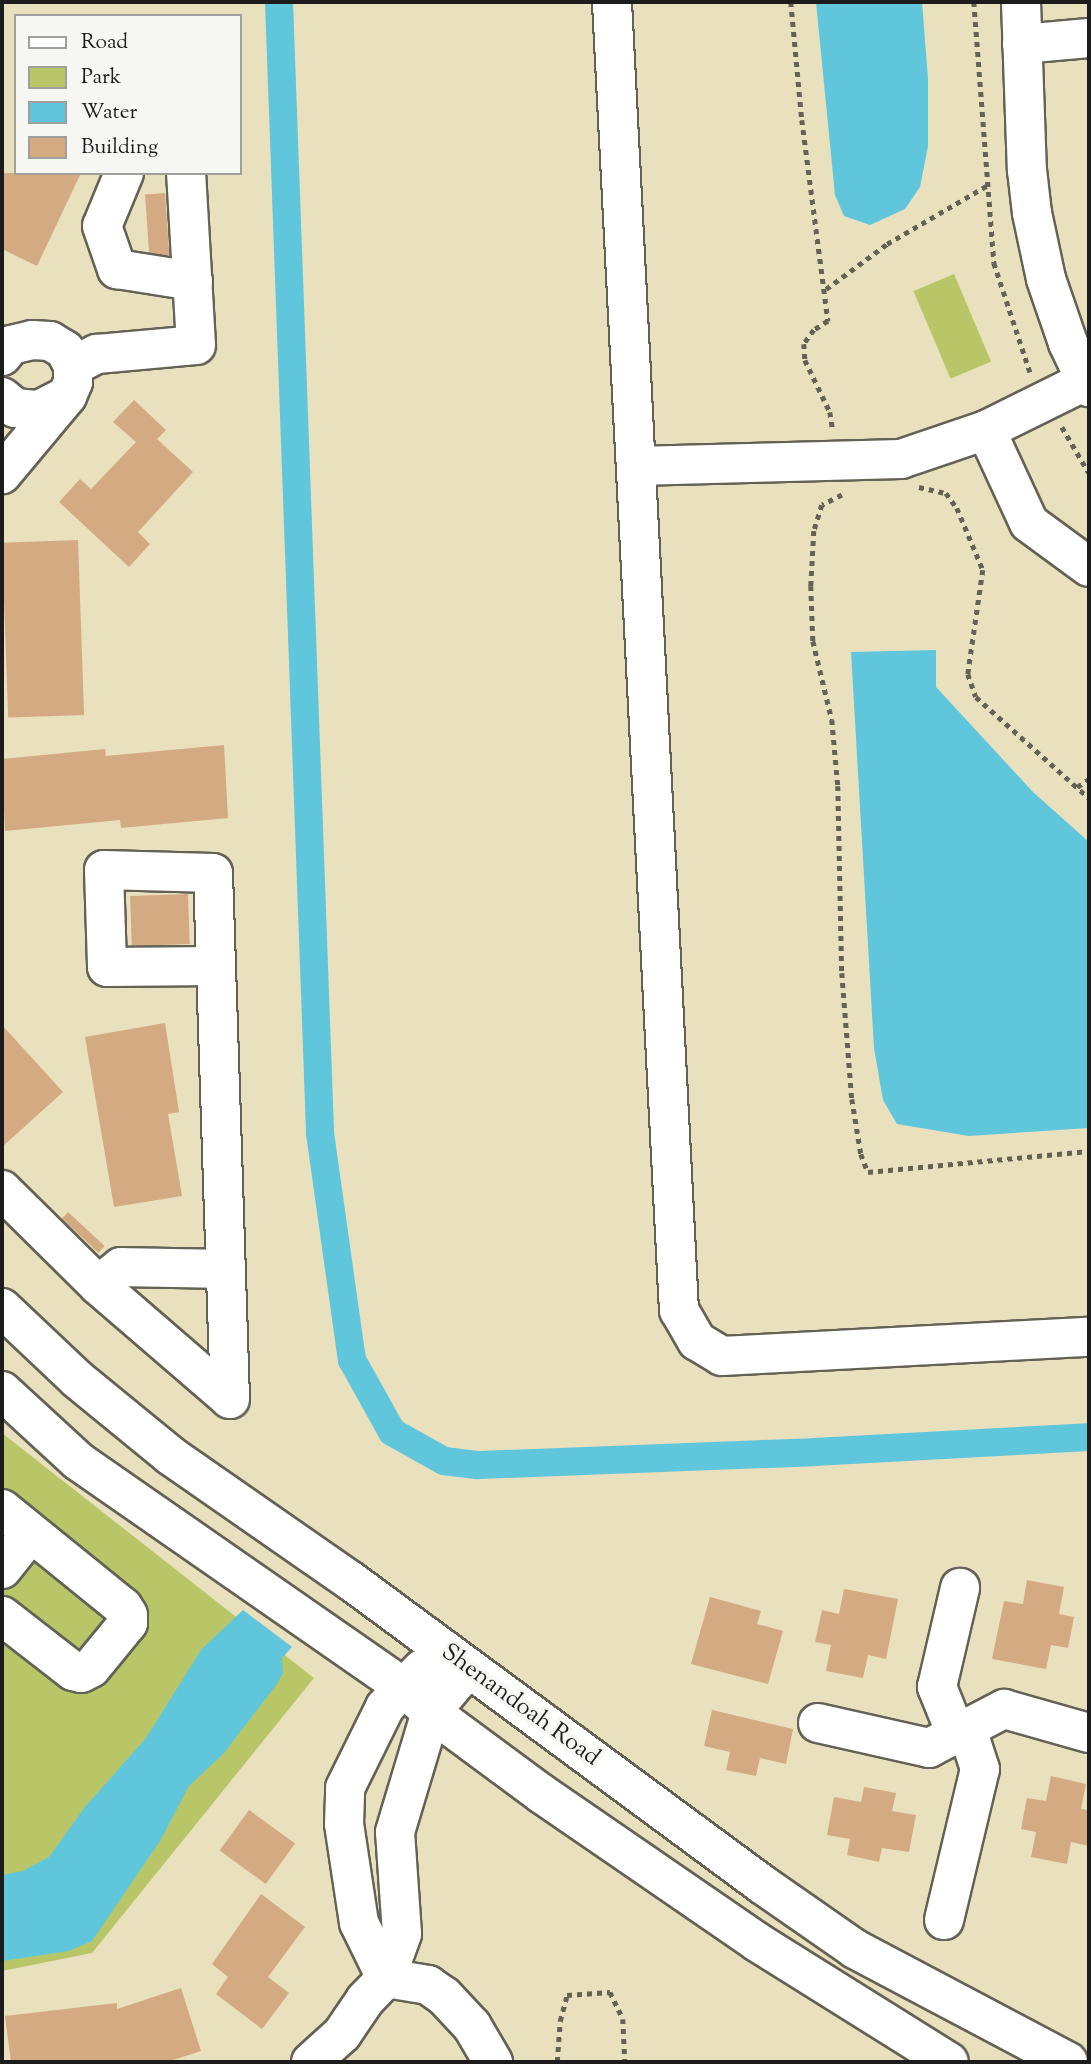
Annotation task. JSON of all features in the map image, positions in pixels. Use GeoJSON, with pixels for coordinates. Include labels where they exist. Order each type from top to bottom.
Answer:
{"type":"FeatureCollection","features":[{"type":"Feature","properties":{"kind":"street"},"geometry":{"type":"LineString","coordinates":[[612,2],[679,1310],[697,1341],[722,1356],[1089,1337]]}},
{"type":"Feature","properties":{"kind":"street"},"geometry":{"type":"LineString","coordinates":[[636,466],[901,459],[986,430],[1088,382],[1068,343],[1046,279],[1032,213],[1021,2]]}},
{"type":"Feature","properties":{"kind":"street"},"geometry":{"type":"LineString","coordinates":[[1022,44],[1089,38]]}},
{"type":"Feature","properties":{"kind":"street"},"geometry":{"type":"LineString","coordinates":[[123,175],[102,226],[117,269],[192,281]]}},
{"type":"Feature","properties":{"kind":"street"},"geometry":{"type":"LineString","coordinates":[[2,397],[15,408],[39,410],[97,354],[197,345],[186,175]]}},
{"type":"Feature","properties":{"kind":"street"},"geometry":{"type":"LineString","coordinates":[[2,474],[70,381],[65,350],[50,341],[32,340],[5,347]]}},
{"type":"Feature","properties":{"kind":"street"},"geometry":{"type":"LineString","coordinates":[[986,430],[1029,523],[1089,567]]}},
{"type":"Feature","properties":{"kind":"street"},"geometry":{"type":"LineString","coordinates":[[2,1190],[98,1285],[230,1399],[216,966]]}},
{"type":"Feature","properties":{"kind":"street"},"geometry":{"type":"LineString","coordinates":[[98,1285],[121,1267],[225,1269]]}},
{"type":"Feature","properties":{"kind":"street","name":"Shenandoah Road"},"geometry":{"type":"LineString","coordinates":[[2,1308],[77,1379],[171,1456],[455,1659],[752,1877],[855,1948],[1069,2062]]}},
{"type":"Feature","properties":{"kind":"street"},"geometry":{"type":"LineString","coordinates":[[2,1391],[78,1461],[403,1688],[431,1713],[542,1794],[757,1942],[949,2062]]}},
{"type":"Feature","properties":{"kind":"street"},"geometry":{"type":"LineString","coordinates":[[2,1508],[30,1534],[123,1607],[128,1615],[128,1623],[91,1668],[81,1672],[73,1671],[2,1616]]}},
{"type":"Feature","properties":{"kind":"street"},"geometry":{"type":"LineString","coordinates":[[2,1569],[30,1534]]}},
{"type":"Feature","properties":{"kind":"street"},"geometry":{"type":"LineString","coordinates":[[944,1920],[980,1769],[937,1687],[960,1588]]}},
{"type":"Feature","properties":{"kind":"street"},"geometry":{"type":"LineString","coordinates":[[386,1978],[359,1923],[344,1824],[345,1788],[385,1707],[403,1688],[455,1659]]}},
{"type":"Feature","properties":{"kind":"street"},"geometry":{"type":"LineString","coordinates":[[311,2062],[342,2034],[365,2000],[386,1978],[402,1934],[395,1832],[431,1713],[455,1659]]}},
{"type":"Feature","properties":{"kind":"street"},"geometry":{"type":"LineString","coordinates":[[818,1723],[929,1748],[1004,1709],[1089,1733]]}},
{"type":"Feature","properties":{"kind":"street"},"geometry":{"type":"LineString","coordinates":[[386,1978],[428,1984],[444,1996],[472,2025],[493,2062]]}},
{"type":"Feature","properties":{"kind":"path"},"geometry":{"type":"LineString","coordinates":[[791,2],[811,194],[826,289],[828,321],[814,330],[804,344],[805,360],[830,412],[834,435]]}},
{"type":"Feature","properties":{"kind":"path"},"geometry":{"type":"LineString","coordinates":[[974,2],[994,263],[1033,380]]}},
{"type":"Feature","properties":{"kind":"path"},"geometry":{"type":"LineString","coordinates":[[826,289],[887,244],[988,185]]}},
{"type":"Feature","properties":{"kind":"path"},"geometry":{"type":"LineString","coordinates":[[1056,418],[1089,473]]}},
{"type":"Feature","properties":{"kind":"path"},"geometry":{"type":"LineString","coordinates":[[909,485],[946,492],[957,508],[983,570],[968,674],[976,697],[1089,798]]}},
{"type":"Feature","properties":{"kind":"path"},"geometry":{"type":"LineString","coordinates":[[848,491],[822,505],[814,531],[811,586],[813,641],[833,733],[838,786],[842,973],[852,1099],[861,1154],[868,1172],[1089,1152]]}},
{"type":"Feature","properties":{"kind":"path"},"geometry":{"type":"LineString","coordinates":[[1077,787],[1089,779]]}},
{"type":"Feature","properties":{"kind":"path"},"geometry":{"type":"LineString","coordinates":[[557,2062],[560,2021],[567,1995],[610,1992],[623,2019],[625,2062]]}},
{"type":"Feature","properties":{"kind":"green space"},"geometry":{"type":"Polygon","coordinates":[[[954,274],[991,361],[951,379],[913,291],[954,274]]]}},
{"type":"Feature","properties":{"kind":"green space"},"geometry":{"type":"Polygon","coordinates":[[[2,1433],[314,1678],[92,1953],[2,1971],[2,1433]]]}},
{"type":"Feature","properties":{"kind":"water"},"geometry":{"type":"Polygon","coordinates":[[[816,2],[922,2],[928,79],[928,146],[920,187],[905,209],[870,225],[844,216],[835,195],[816,2]]]}},
{"type":"Feature","properties":{"kind":"water"},"geometry":{"type":"Polygon","coordinates":[[[936,650],[936,687],[1033,792],[1089,842],[1089,1128],[969,1136],[897,1124],[883,1100],[874,1048],[851,652],[936,650]]]}},
{"type":"Feature","properties":{"kind":"water"},"geometry":{"type":"Polygon","coordinates":[[[243,1610],[292,1647],[282,1658],[283,1673],[277,1684],[224,1753],[189,1786],[160,1841],[92,1941],[69,1951],[2,1961],[2,1875],[23,1871],[49,1857],[85,1807],[146,1738],[201,1650],[243,1610]]]}},
{"type":"Feature","properties":{"kind":"building"},"geometry":{"type":"Polygon","coordinates":[[[2,173],[80,175],[37,266],[2,249],[2,173]]]}},
{"type":"Feature","properties":{"kind":"building"},"geometry":{"type":"Polygon","coordinates":[[[165,193],[169,255],[149,256],[145,194],[165,193]]]}},
{"type":"Feature","properties":{"kind":"building"},"geometry":{"type":"Polygon","coordinates":[[[134,400],[166,430],[157,439],[193,472],[138,532],[150,544],[129,567],[59,502],[80,479],[91,489],[136,442],[113,422],[134,400]]]}},
{"type":"Feature","properties":{"kind":"building"},"geometry":{"type":"Polygon","coordinates":[[[78,540],[84,715],[8,718],[2,543],[78,540]]]}},
{"type":"Feature","properties":{"kind":"building"},"geometry":{"type":"Polygon","coordinates":[[[224,745],[228,818],[121,828],[120,820],[5,831],[2,759],[105,749],[106,756],[224,745]]]}},
{"type":"Feature","properties":{"kind":"building"},"geometry":{"type":"Polygon","coordinates":[[[188,894],[190,944],[132,946],[130,896],[188,894]]]}},
{"type":"Feature","properties":{"kind":"building"},"geometry":{"type":"Polygon","coordinates":[[[165,1023],[179,1112],[168,1114],[182,1196],[114,1207],[85,1037],[165,1023]]]}},
{"type":"Feature","properties":{"kind":"building"},"geometry":{"type":"Polygon","coordinates":[[[2,1025],[63,1092],[2,1147],[2,1025]]]}},
{"type":"Feature","properties":{"kind":"building"},"geometry":{"type":"Polygon","coordinates":[[[68,1212],[105,1246],[98,1253],[62,1219],[68,1212]]]}},
{"type":"Feature","properties":{"kind":"building"},"geometry":{"type":"Polygon","coordinates":[[[1027,1580],[1064,1587],[1059,1614],[1074,1617],[1068,1648],[1051,1645],[1046,1669],[992,1659],[1004,1601],[1023,1604],[1027,1580]]]}},
{"type":"Feature","properties":{"kind":"building"},"geometry":{"type":"Polygon","coordinates":[[[844,1589],[898,1599],[886,1659],[868,1655],[863,1678],[826,1671],[831,1645],[815,1642],[822,1610],[839,1614],[844,1589]]]}},
{"type":"Feature","properties":{"kind":"building"},"geometry":{"type":"Polygon","coordinates":[[[710,1597],[761,1611],[757,1624],[783,1631],[768,1684],[691,1664],[710,1597]]]}},
{"type":"Feature","properties":{"kind":"building"},"geometry":{"type":"Polygon","coordinates":[[[712,1710],[793,1729],[786,1764],[760,1758],[756,1776],[726,1770],[730,1752],[704,1746],[712,1710]]]}},
{"type":"Feature","properties":{"kind":"building"},"geometry":{"type":"Polygon","coordinates":[[[1051,1776],[1086,1784],[1081,1809],[1089,1810],[1089,1846],[1071,1842],[1067,1864],[1031,1857],[1036,1832],[1021,1829],[1027,1798],[1046,1801],[1051,1776]]]}},
{"type":"Feature","properties":{"kind":"building"},"geometry":{"type":"Polygon","coordinates":[[[864,1787],[896,1793],[892,1811],[916,1815],[909,1852],[882,1848],[879,1862],[847,1855],[850,1839],[827,1835],[834,1797],[861,1802],[864,1787]]]}},
{"type":"Feature","properties":{"kind":"building"},"geometry":{"type":"Polygon","coordinates":[[[249,1810],[295,1844],[266,1884],[220,1850],[249,1810]]]}},
{"type":"Feature","properties":{"kind":"building"},"geometry":{"type":"Polygon","coordinates":[[[261,1894],[305,1927],[268,1977],[289,1993],[262,2029],[216,1994],[228,1977],[212,1964],[261,1894]]]}},
{"type":"Feature","properties":{"kind":"building"},"geometry":{"type":"Polygon","coordinates":[[[181,1988],[201,2051],[167,2062],[11,2062],[5,2016],[117,2003],[117,2009],[181,1988]]]}},
{"type":"Feature","properties":{"kind":"waterway"},"geometry":{"type":"LineString","coordinates":[[279,2],[320,1133],[352,1360],[392,1432],[444,1461],[479,1465],[814,1452],[1089,1437]]}}]}
